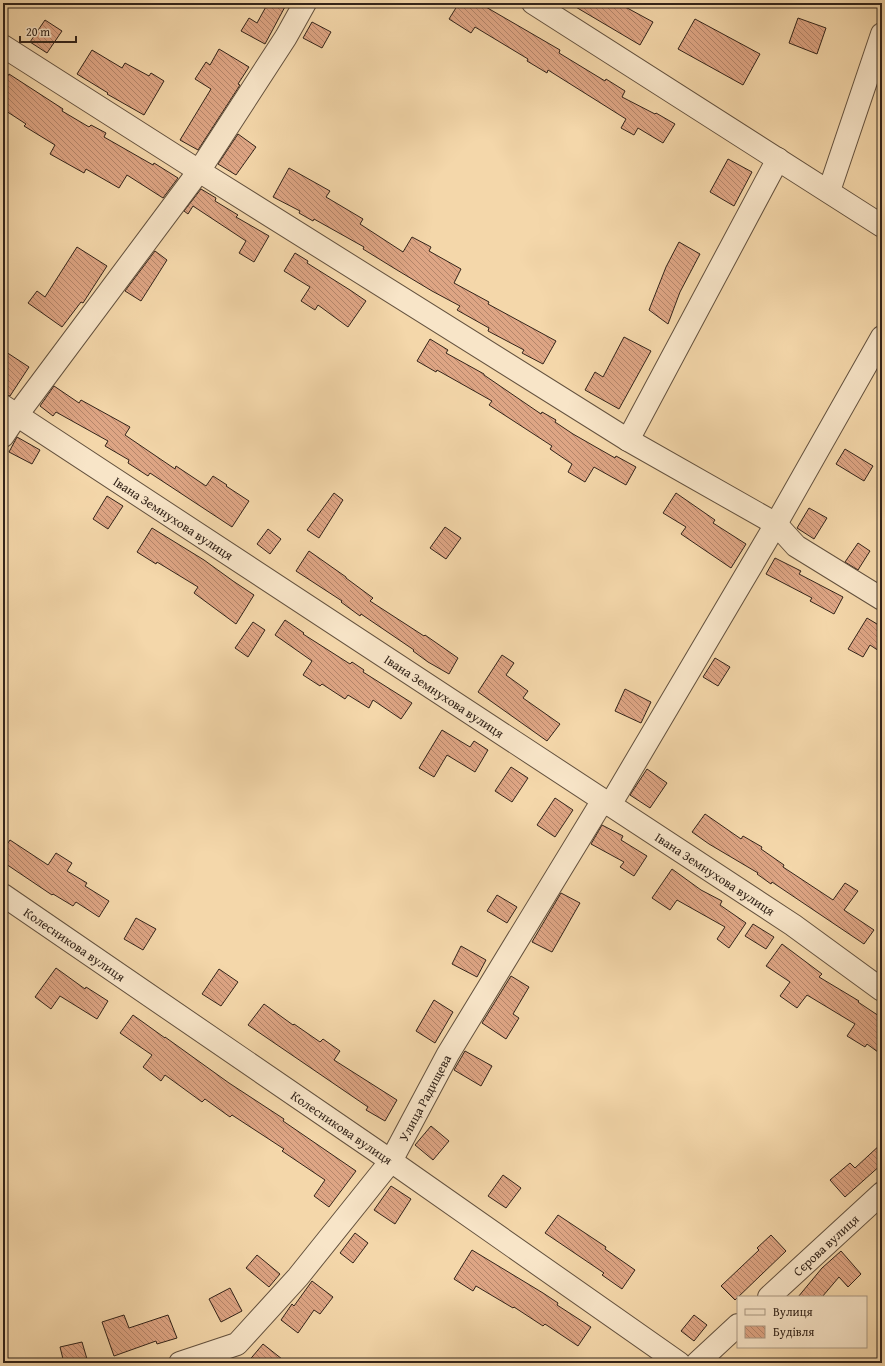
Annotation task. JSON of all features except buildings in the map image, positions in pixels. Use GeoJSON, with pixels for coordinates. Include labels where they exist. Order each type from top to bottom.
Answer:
{"type":"FeatureCollection","features":[{"type":"Feature","properties":{"kind":"street"},"geometry":{"type":"LineString","coordinates":[[3,436],[10,411],[199,171],[286,37],[305,3]]}},
{"type":"Feature","properties":{"kind":"street"},"geometry":{"type":"LineString","coordinates":[[533,3],[882,226]]}},
{"type":"Feature","properties":{"kind":"street"},"geometry":{"type":"LineString","coordinates":[[829,192],[881,41]]}},
{"type":"Feature","properties":{"kind":"street"},"geometry":{"type":"LineString","coordinates":[[3,46],[199,171],[628,440],[776,524],[796,546],[882,599]]}},
{"type":"Feature","properties":{"kind":"street"},"geometry":{"type":"LineString","coordinates":[[628,440],[778,159]]}},
{"type":"Feature","properties":{"kind":"street","name":"Улица Радищева"},"geometry":{"type":"LineString","coordinates":[[180,1363],[237,1344],[298,1277],[391,1161],[448,1054],[607,802],[776,524],[882,337]]}},
{"type":"Feature","properties":{"kind":"street","name":"Івана Земнухова вулиця"},"geometry":{"type":"LineString","coordinates":[[10,411],[607,802],[793,926],[882,990]]}},
{"type":"Feature","properties":{"kind":"street","name":"Колесникова вулиця"},"geometry":{"type":"LineString","coordinates":[[3,895],[391,1161],[679,1363]]}},
{"type":"Feature","properties":{"kind":"street","name":"Сєрова вулиця"},"geometry":{"type":"LineString","coordinates":[[770,1296],[882,1193]]}},
{"type":"Feature","properties":{"kind":"street"},"geometry":{"type":"LineString","coordinates":[[697,1363],[737,1326]]}}]}
